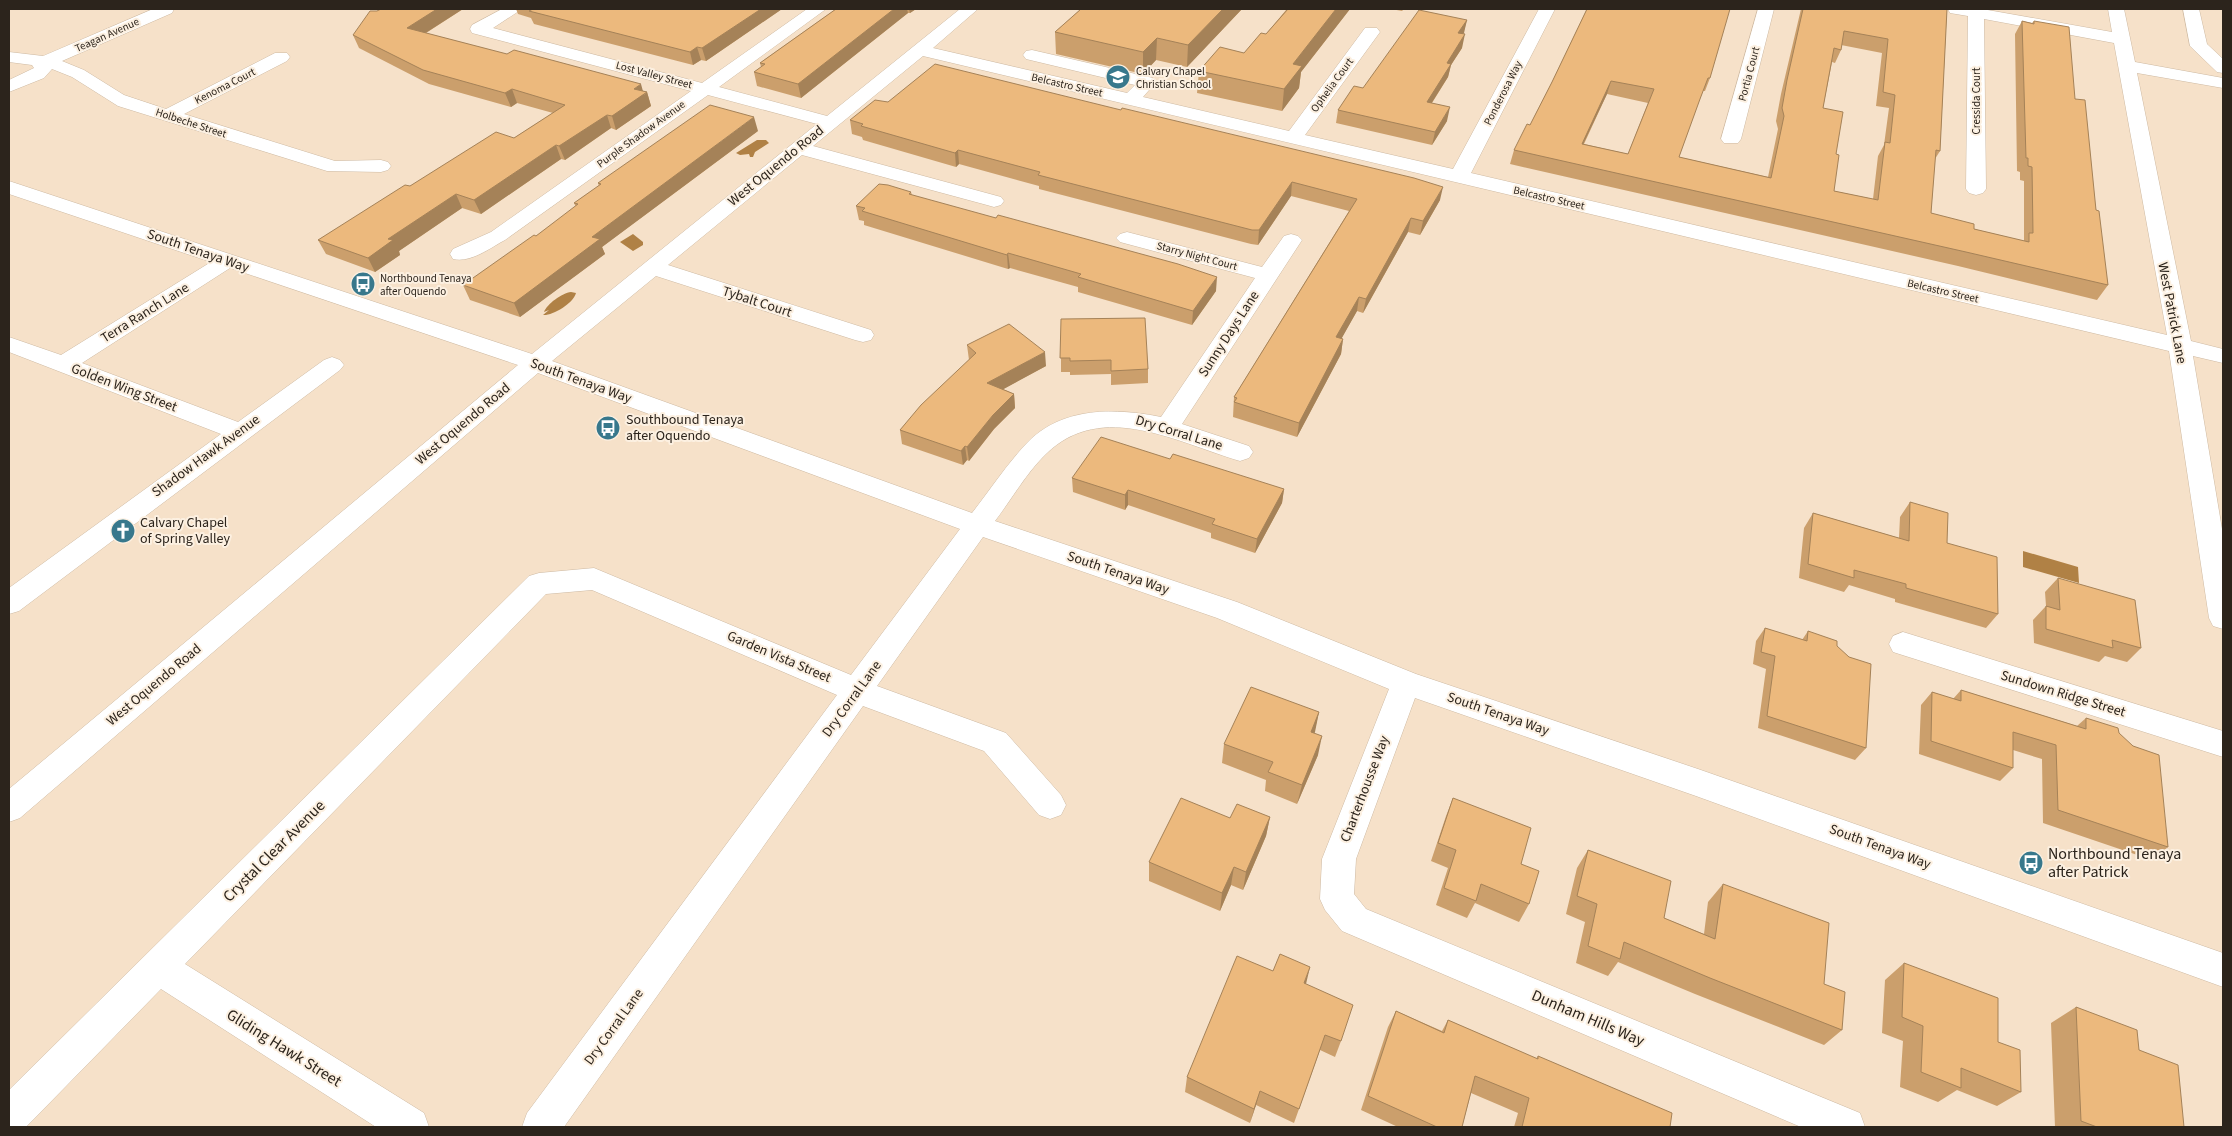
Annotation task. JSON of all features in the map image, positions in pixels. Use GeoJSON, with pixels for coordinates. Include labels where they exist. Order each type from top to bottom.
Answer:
{"type":"FeatureCollection","features":[{"type":"Feature","properties":{"kind":"street","name":"Teagan Avenue"},"geometry":{"type":"LineString","coordinates":[[9,84],[38,74],[48,62],[166,9]]}},
{"type":"Feature","properties":{"kind":"street","name":"Lost Valley Street"},"geometry":{"type":"LineString","coordinates":[[514,9],[478,29],[830,122]]}},
{"type":"Feature","properties":{"kind":"street","name":"Purple Shadow Avenue"},"geometry":{"type":"LineString","coordinates":[[461,254],[498,236],[818,9]]}},
{"type":"Feature","properties":{"kind":"street","name":"West Oquendo Road"},"geometry":{"type":"LineString","coordinates":[[9,808],[534,364],[970,9]]}},
{"type":"Feature","properties":{"kind":"street","name":"Ponderosa Way"},"geometry":{"type":"LineString","coordinates":[[1459,177],[1547,9]]}},
{"type":"Feature","properties":{"kind":"street","name":"Portia Court"},"geometry":{"type":"LineString","coordinates":[[1731,139],[1766,9]]}},
{"type":"Feature","properties":{"kind":"street"},"geometry":{"type":"LineString","coordinates":[[1956,9],[2120,39]]}},
{"type":"Feature","properties":{"kind":"street","name":"West Patrick Lane"},"geometry":{"type":"LineString","coordinates":[[2116,9],[2120,39],[2180,346],[2223,618]]}},
{"type":"Feature","properties":{"kind":"street"},"geometry":{"type":"LineString","coordinates":[[2191,9],[2199,46],[2223,68]]}},
{"type":"Feature","properties":{"kind":"street","name":"Cressida Court"},"geometry":{"type":"LineString","coordinates":[[1976,12],[1976,189]]}},
{"type":"Feature","properties":{"kind":"street","name":"Ophelia Court"},"geometry":{"type":"LineString","coordinates":[[1293,138],[1370,32]]}},
{"type":"Feature","properties":{"kind":"street","name":"Belcastro Street"},"geometry":{"type":"LineString","coordinates":[[919,50],[2223,356]]}},
{"type":"Feature","properties":{"kind":"street"},"geometry":{"type":"LineString","coordinates":[[1032,55],[1147,82],[1130,100]]}},
{"type":"Feature","properties":{"kind":"street","name":"Holbeche Street"},"geometry":{"type":"LineString","coordinates":[[9,57],[48,62],[71,70],[110,96],[334,167],[381,166]]}},
{"type":"Feature","properties":{"kind":"street","name":"Kenoma Court"},"geometry":{"type":"LineString","coordinates":[[168,115],[281,57]]}},
{"type":"Feature","properties":{"kind":"street"},"geometry":{"type":"LineString","coordinates":[[2126,66],[2223,83]]}},
{"type":"Feature","properties":{"kind":"street"},"geometry":{"type":"LineString","coordinates":[[798,148],[994,201]]}},
{"type":"Feature","properties":{"kind":"street","name":"South Tenaya Way"},"geometry":{"type":"LineString","coordinates":[[9,187],[534,364],[977,525],[1227,610],[1406,683],[1708,786],[2223,970]]}},
{"type":"Feature","properties":{"kind":"street","name":"Starry Night Court"},"geometry":{"type":"LineString","coordinates":[[1127,238],[1267,275]]}},
{"type":"Feature","properties":{"kind":"street","name":"Sunny Days Lane"},"geometry":{"type":"LineString","coordinates":[[1167,428],[1291,240]]}},
{"type":"Feature","properties":{"kind":"street","name":"Terra Ranch Lane"},"geometry":{"type":"LineString","coordinates":[[62,365],[227,261]]}},
{"type":"Feature","properties":{"kind":"street","name":"Tybalt Court"},"geometry":{"type":"LineString","coordinates":[[651,267],[863,335]]}},
{"type":"Feature","properties":{"kind":"street","name":"Golden Wing Street"},"geometry":{"type":"LineString","coordinates":[[9,344],[239,432]]}},
{"type":"Feature","properties":{"kind":"street","name":"Shadow Hawk Avenue"},"geometry":{"type":"LineString","coordinates":[[9,602],[332,365]]}},
{"type":"Feature","properties":{"kind":"street","name":"Dry Corral Lane"},"geometry":{"type":"LineString","coordinates":[[541,1127],[977,525],[1038,448],[1060,431],[1083,421],[1112,417],[1145,421],[1240,452]]}},
{"type":"Feature","properties":{"kind":"street","name":"Garden Vista Street"},"geometry":{"type":"LineString","coordinates":[[539,584],[594,579],[858,691],[994,742],[1050,805]]}},
{"type":"Feature","properties":{"kind":"street","name":"Crystal Clear Avenue"},"geometry":{"type":"LineString","coordinates":[[9,1117],[539,584]]}},
{"type":"Feature","properties":{"kind":"street","name":"Sundown Ridge Street"},"geometry":{"type":"LineString","coordinates":[[1903,644],[2223,744]]}},
{"type":"Feature","properties":{"kind":"street","name":"Charterhousse Way"},"geometry":{"type":"LineString","coordinates":[[1337,899],[1339,859],[1406,683]]}},
{"type":"Feature","properties":{"kind":"street","name":"Dunham Hills Way"},"geometry":{"type":"LineString","coordinates":[[1337,899],[1354,920],[1846,1127]]}},
{"type":"Feature","properties":{"kind":"street","name":"Gliding Hawk Street"},"geometry":{"type":"LineString","coordinates":[[159,968],[410,1127]]}},
{"type":"Feature","properties":{"kind":"shaded area"},"geometry":{"type":"Polygon","coordinates":[[[757,140],[766,140],[769,143],[755,152],[753,157],[750,157],[749,154],[740,155],[736,153],[757,140]]]}},
{"type":"Feature","properties":{"kind":"shaded area"},"geometry":{"type":"Polygon","coordinates":[[[633,234],[643,242],[643,245],[633,251],[620,242],[633,234]]]}},
{"type":"Feature","properties":{"kind":"shaded area"},"geometry":{"type":"Polygon","coordinates":[[[576,293],[567,305],[552,314],[543,315],[549,310],[544,312],[551,302],[563,294],[576,293]]]}},
{"type":"Feature","properties":{"kind":"shaded area"},"geometry":{"type":"Polygon","coordinates":[[[2023,551],[2078,567],[2079,583],[2023,567],[2023,551]]]}},
{"type":"Feature","properties":{"kind":"building"},"geometry":{"type":"Polygon","coordinates":[[[381,9],[437,9],[407,28],[507,54],[514,50],[641,84],[634,89],[647,92],[612,116],[607,115],[559,146],[556,145],[474,200],[456,194],[388,239],[393,240],[368,258],[318,240],[405,185],[410,186],[496,132],[514,138],[565,105],[512,89],[505,93],[423,70],[353,35],[370,11],[381,9]]]}},
{"type":"Feature","properties":{"kind":"building"},"geometry":{"type":"Polygon","coordinates":[[[533,9],[761,9],[702,48],[697,47],[690,52],[529,11],[533,9]]]}},
{"type":"Feature","properties":{"kind":"building"},"geometry":{"type":"Polygon","coordinates":[[[836,9],[894,9],[798,84],[754,72],[765,64],[760,63],[836,9]]]}},
{"type":"Feature","properties":{"kind":"building"},"geometry":{"type":"Polygon","coordinates":[[[1081,9],[1223,9],[1188,45],[1157,38],[1143,52],[1055,32],[1081,9]]]}},
{"type":"Feature","properties":{"kind":"building"},"geometry":{"type":"Polygon","coordinates":[[[1288,9],[1336,9],[1293,64],[1302,66],[1284,89],[1199,71],[1220,47],[1244,53],[1261,33],[1266,34],[1288,9]]]}},
{"type":"Feature","properties":{"kind":"building"},"geometry":{"type":"Polygon","coordinates":[[[1587,9],[1730,9],[1710,78],[1708,78],[1679,157],[1771,178],[1784,116],[1782,108],[1787,80],[1803,9],[1947,9],[1940,151],[1936,150],[1931,213],[1974,224],[1974,229],[2029,242],[2029,233],[2033,233],[2032,167],[2028,166],[2028,158],[2026,158],[2022,21],[2034,24],[2034,21],[2069,27],[2075,99],[2085,100],[2096,210],[2099,211],[2108,285],[1514,150],[1527,124],[1530,125],[1587,9]],[[1844,31],[1841,50],[1834,48],[1823,108],[1843,112],[1836,154],[1839,155],[1834,191],[1878,200],[1885,142],[1890,143],[1895,95],[1883,92],[1888,39],[1844,31]],[[1611,81],[1582,144],[1628,154],[1654,89],[1611,81]]]}},
{"type":"Feature","properties":{"kind":"building"},"geometry":{"type":"Polygon","coordinates":[[[1419,10],[1467,20],[1458,33],[1465,34],[1447,63],[1451,64],[1427,102],[1450,107],[1435,132],[1338,110],[1354,86],[1363,88],[1419,10]]]}},
{"type":"Feature","properties":{"kind":"building"},"geometry":{"type":"Polygon","coordinates":[[[935,64],[1121,110],[1122,108],[1414,178],[1443,187],[1423,221],[1411,218],[1366,299],[1359,297],[1336,337],[1343,339],[1299,423],[1234,402],[1237,398],[1234,397],[1357,199],[1292,182],[1259,230],[1252,230],[1038,175],[1040,172],[958,150],[955,153],[861,126],[863,124],[850,120],[875,100],[888,102],[935,64]]]}},
{"type":"Feature","properties":{"kind":"building"},"geometry":{"type":"Polygon","coordinates":[[[710,105],[754,117],[592,237],[600,239],[514,303],[463,285],[534,235],[536,236],[578,204],[574,203],[601,184],[598,183],[710,105]]]}},
{"type":"Feature","properties":{"kind":"building"},"geometry":{"type":"Polygon","coordinates":[[[879,184],[888,185],[911,192],[909,194],[996,218],[998,215],[1178,264],[1217,277],[1193,311],[1078,277],[1081,274],[1008,253],[1007,255],[862,211],[865,208],[856,206],[879,184]]]}},
{"type":"Feature","properties":{"kind":"building"},"geometry":{"type":"Polygon","coordinates":[[[1145,318],[1148,369],[1111,371],[1111,360],[1070,361],[1070,358],[1060,358],[1061,319],[1145,318]]]}},
{"type":"Feature","properties":{"kind":"building"},"geometry":{"type":"Polygon","coordinates":[[[1009,324],[1045,352],[987,383],[1014,394],[993,415],[967,447],[965,446],[961,451],[900,430],[921,405],[976,353],[967,345],[1009,324]]]}},
{"type":"Feature","properties":{"kind":"building"},"geometry":{"type":"Polygon","coordinates":[[[1101,437],[1170,459],[1173,454],[1284,489],[1257,539],[1212,524],[1215,519],[1128,490],[1125,495],[1072,478],[1101,437]]]}},
{"type":"Feature","properties":{"kind":"building"},"geometry":{"type":"Polygon","coordinates":[[[1910,502],[1948,513],[1947,543],[1997,557],[1998,614],[1906,588],[1906,584],[1854,570],[1854,578],[1808,564],[1813,513],[1909,541],[1910,502]]]}},
{"type":"Feature","properties":{"kind":"building"},"geometry":{"type":"Polygon","coordinates":[[[2058,578],[2135,600],[2141,648],[2112,640],[2113,648],[2046,629],[2046,606],[2060,610],[2058,578]]]}},
{"type":"Feature","properties":{"kind":"building"},"geometry":{"type":"Polygon","coordinates":[[[1765,628],[1807,641],[1808,631],[1837,641],[1837,646],[1849,657],[1871,664],[1866,748],[1767,716],[1775,656],[1761,652],[1765,628]]]}},
{"type":"Feature","properties":{"kind":"building"},"geometry":{"type":"Polygon","coordinates":[[[1251,687],[1319,712],[1311,732],[1322,736],[1302,785],[1268,772],[1273,762],[1224,744],[1251,687]]]}},
{"type":"Feature","properties":{"kind":"building"},"geometry":{"type":"Polygon","coordinates":[[[1961,690],[2086,729],[2086,718],[2118,728],[2119,733],[2133,746],[2159,755],[2168,847],[2058,810],[2056,745],[2013,732],[2013,768],[1931,741],[1932,692],[1961,701],[1961,690]]]}},
{"type":"Feature","properties":{"kind":"building"},"geometry":{"type":"Polygon","coordinates":[[[1181,798],[1230,818],[1237,804],[1270,817],[1246,872],[1234,867],[1222,893],[1149,862],[1181,798]]]}},
{"type":"Feature","properties":{"kind":"building"},"geometry":{"type":"Polygon","coordinates":[[[1453,798],[1531,828],[1521,864],[1539,871],[1529,904],[1481,884],[1476,901],[1444,888],[1456,850],[1438,843],[1453,798]]]}},
{"type":"Feature","properties":{"kind":"building"},"geometry":{"type":"Polygon","coordinates":[[[1588,850],[1671,881],[1664,918],[1715,939],[1723,884],[1829,923],[1824,984],[1845,992],[1842,1030],[1624,942],[1620,959],[1588,946],[1597,904],[1577,896],[1588,850]]]}},
{"type":"Feature","properties":{"kind":"building"},"geometry":{"type":"Polygon","coordinates":[[[1280,954],[1310,967],[1304,983],[1353,1005],[1341,1041],[1325,1035],[1299,1109],[1260,1091],[1254,1109],[1187,1077],[1237,956],[1273,971],[1280,954]]]}},
{"type":"Feature","properties":{"kind":"building"},"geometry":{"type":"Polygon","coordinates":[[[1904,963],[1998,998],[1998,1042],[2020,1050],[2021,1092],[1961,1068],[1961,1088],[1921,1072],[1923,1026],[1902,1017],[1904,963]]]}},
{"type":"Feature","properties":{"kind":"building"},"geometry":{"type":"Polygon","coordinates":[[[2076,1007],[2137,1030],[2139,1050],[2178,1065],[2184,1127],[2097,1127],[2081,1121],[2076,1007]]]}},
{"type":"Feature","properties":{"kind":"building"},"geometry":{"type":"Polygon","coordinates":[[[1396,1011],[1444,1033],[1448,1020],[1538,1059],[1538,1056],[1672,1113],[1670,1127],[1522,1127],[1529,1098],[1475,1076],[1462,1127],[1437,1127],[1368,1096],[1396,1011]]]}},
{"type":"Feature","properties":{"kind":"place","name":"Calvary Chapel Christian School"},"geometry":{"type":"Point","coordinates":[1118,77]}},
{"type":"Feature","properties":{"kind":"place","name":"Northbound Tenaya after Oquendo"},"geometry":{"type":"Point","coordinates":[363,284]}},
{"type":"Feature","properties":{"kind":"place","name":"Southbound Tenaya after Oquendo"},"geometry":{"type":"Point","coordinates":[608,428]}},
{"type":"Feature","properties":{"kind":"place","name":"Calvary Chapel of Spring Valley"},"geometry":{"type":"Point","coordinates":[123,531]}},
{"type":"Feature","properties":{"kind":"place","name":"Northbound Tenaya after Patrick"},"geometry":{"type":"Point","coordinates":[2031,863]}}]}
